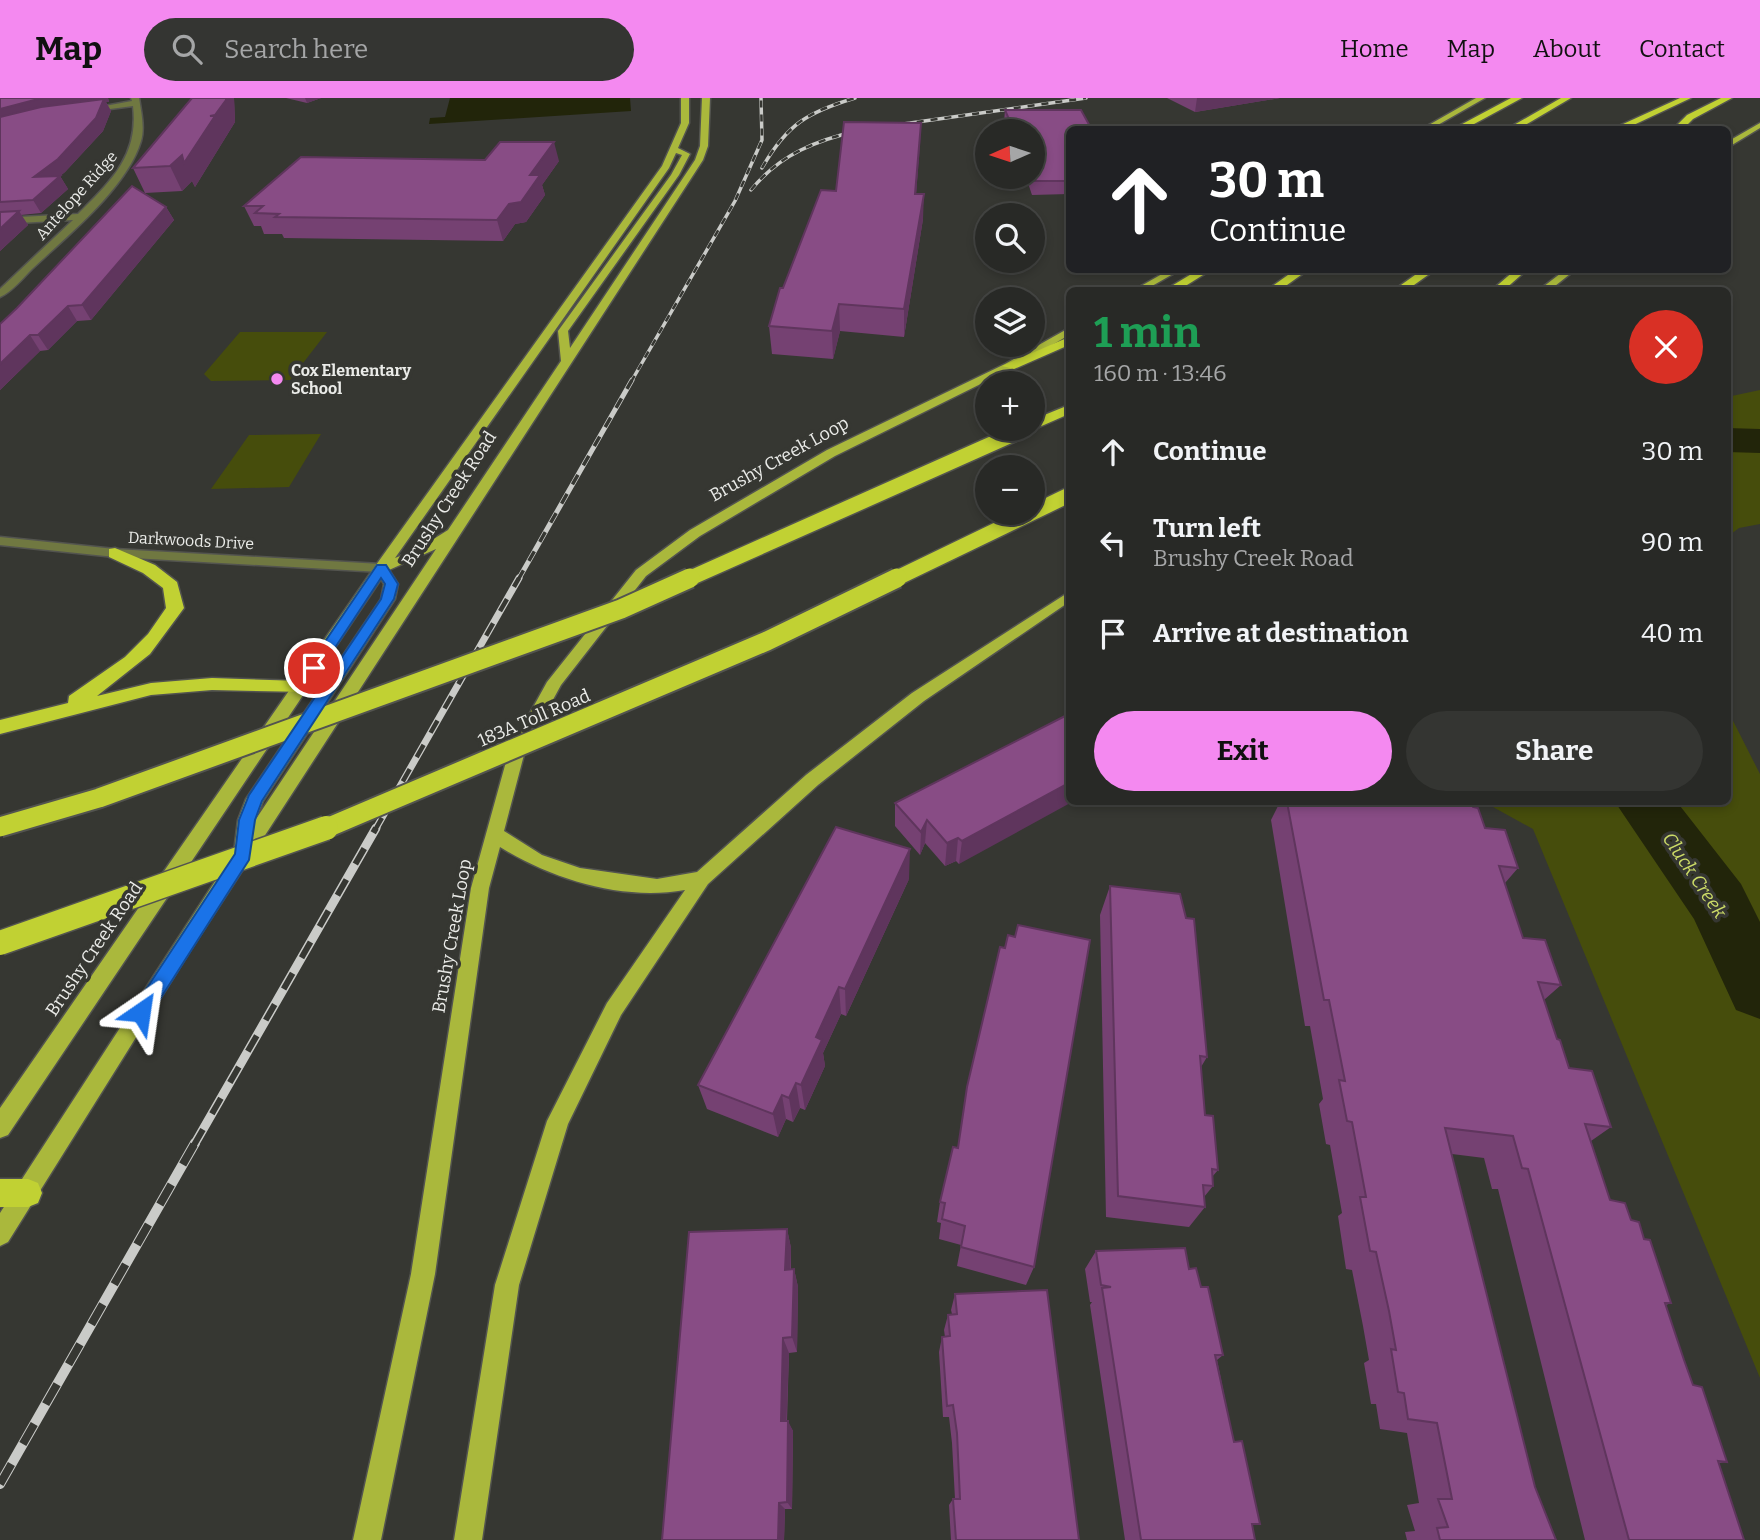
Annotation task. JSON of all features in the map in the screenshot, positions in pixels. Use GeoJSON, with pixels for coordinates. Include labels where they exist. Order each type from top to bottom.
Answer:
{"type":"FeatureCollection","features":[{"type":"Feature","properties":{"kind":"highway"},"geometry":{"type":"LineString","coordinates":[[1463,126],[1518,98]]}},
{"type":"Feature","properties":{"kind":"highway"},"geometry":{"type":"LineString","coordinates":[[1516,126],[1567,98]]}},
{"type":"Feature","properties":{"kind":"highway"},"geometry":{"type":"LineString","coordinates":[[1623,126],[1687,98]]}},
{"type":"Feature","properties":{"kind":"highway"},"geometry":{"type":"LineString","coordinates":[[1680,126],[1690,117],[1728,98]]}},
{"type":"Feature","properties":{"kind":"highway"},"geometry":{"type":"LineString","coordinates":[[1176,287],[1200,273]]}},
{"type":"Feature","properties":{"kind":"highway"},"geometry":{"type":"LineString","coordinates":[[1277,287],[1298,273]]}},
{"type":"Feature","properties":{"kind":"highway"},"geometry":{"type":"LineString","coordinates":[[1404,287],[1425,273]]}},
{"type":"Feature","properties":{"kind":"highway"},"geometry":{"type":"LineString","coordinates":[[1501,287],[1518,273]]}},
{"type":"Feature","properties":{"kind":"highway"},"geometry":{"type":"LineString","coordinates":[[1009,366],[1066,342]]}},
{"type":"Feature","properties":{"kind":"highway"},"geometry":{"type":"LineString","coordinates":[[1045,419],[1066,410]]}},
{"type":"Feature","properties":{"kind":"highway"},"geometry":{"type":"LineString","coordinates":[[0,827],[99,798],[621,609],[998,441]]}},
{"type":"Feature","properties":{"kind":"highway","name":"183A Toll Road"},"geometry":{"type":"LineString","coordinates":[[0,943],[315,833],[767,641],[1066,496]]}},
{"type":"Feature","properties":{"kind":"highway"},"geometry":{"type":"LineString","coordinates":[[65,709],[140,657],[159,636],[175,608],[171,586],[149,569],[115,553]]}},
{"type":"Feature","properties":{"kind":"highway"},"geometry":{"type":"LineString","coordinates":[[0,727],[151,689],[212,684],[301,687]]}},
{"type":"Feature","properties":{"kind":"highway"},"geometry":{"type":"LineString","coordinates":[[0,1193],[28,1193]]}},
{"type":"Feature","properties":{"kind":"main road","name":"Brushy Creek Road"},"geometry":{"type":"LineString","coordinates":[[0,1127],[382,568],[666,166],[685,123],[685,98]]}},
{"type":"Feature","properties":{"kind":"main road","name":"Brushy Creek Road"},"geometry":{"type":"LineString","coordinates":[[0,1234],[565,360],[699,160],[704,146],[706,98]]}},
{"type":"Feature","properties":{"kind":"main road"},"geometry":{"type":"LineString","coordinates":[[1430,126],[1481,98]]}},
{"type":"Feature","properties":{"kind":"main road"},"geometry":{"type":"LineString","coordinates":[[1731,143],[1760,125]]}},
{"type":"Feature","properties":{"kind":"main road"},"geometry":{"type":"LineString","coordinates":[[565,360],[564,331],[680,167],[686,154],[674,149]]}},
{"type":"Feature","properties":{"kind":"main road"},"geometry":{"type":"LineString","coordinates":[[1144,287],[1170,273]]}},
{"type":"Feature","properties":{"kind":"main road"},"geometry":{"type":"LineString","coordinates":[[1548,287],[1566,273]]}},
{"type":"Feature","properties":{"kind":"main road","name":"Brushy Creek Loop"},"geometry":{"type":"LineString","coordinates":[[368,1540],[422,1274],[480,888],[517,751],[555,682],[641,573],[695,533],[831,453],[1009,366],[1066,333]]}},
{"type":"Feature","properties":{"kind":"main road"},"geometry":{"type":"LineString","coordinates":[[243,855],[247,820],[255,799],[388,599],[391,584],[382,568],[421,553],[455,530]]}},
{"type":"Feature","properties":{"kind":"main road"},"geometry":{"type":"LineString","coordinates":[[468,1540],[506,1285],[558,1121],[614,1009],[702,879],[812,780],[918,697],[1066,598]]}},
{"type":"Feature","properties":{"kind":"main road"},"geometry":{"type":"LineString","coordinates":[[301,687],[327,690]]}},
{"type":"Feature","properties":{"kind":"main road"},"geometry":{"type":"LineString","coordinates":[[494,834],[537,860],[580,875],[657,887],[702,879]]}},
{"type":"Feature","properties":{"kind":"street"},"geometry":{"type":"LineString","coordinates":[[82,110],[135,101]]}},
{"type":"Feature","properties":{"kind":"street","name":"Antelope Ridge"},"geometry":{"type":"LineString","coordinates":[[0,293],[79,217],[131,155],[138,129],[135,101]]}},
{"type":"Feature","properties":{"kind":"street"},"geometry":{"type":"LineString","coordinates":[[0,221],[79,217]]}},
{"type":"Feature","properties":{"kind":"street","name":"Darkwoods Drive"},"geometry":{"type":"LineString","coordinates":[[0,541],[115,553],[382,568]]}},
{"type":"Feature","properties":{"kind":"green space"},"geometry":{"type":"Polygon","coordinates":[[[240,332],[327,332],[290,380],[211,381],[204,374],[240,332]]]}},
{"type":"Feature","properties":{"kind":"green space"},"geometry":{"type":"Polygon","coordinates":[[[1760,390],[1760,524],[1739,528],[1731,534],[1731,396],[1760,390]]]}},
{"type":"Feature","properties":{"kind":"green space"},"geometry":{"type":"Polygon","coordinates":[[[321,434],[289,487],[211,489],[249,435],[321,434]]]}},
{"type":"Feature","properties":{"kind":"green space"},"geometry":{"type":"Polygon","coordinates":[[[1731,717],[1760,774],[1760,1378],[1533,829],[1489,805],[1731,805],[1731,717]]]}},
{"type":"Feature","properties":{"kind":"shaded area"},"geometry":{"type":"Polygon","coordinates":[[[450,98],[630,98],[631,111],[429,124],[430,118],[445,117],[450,98]]]}},
{"type":"Feature","properties":{"kind":"building"},"geometry":{"type":"Polygon","coordinates":[[[0,98],[42,98],[0,109],[0,98]]]}},
{"type":"Feature","properties":{"kind":"building"},"geometry":{"type":"Polygon","coordinates":[[[192,98],[226,100],[215,115],[210,116],[215,116],[184,163],[182,155],[170,166],[133,168],[192,98]]]}},
{"type":"Feature","properties":{"kind":"building"},"geometry":{"type":"Polygon","coordinates":[[[104,99],[96,118],[58,159],[34,177],[60,176],[33,200],[0,202],[0,117],[41,107],[104,99]]]}},
{"type":"Feature","properties":{"kind":"building"},"geometry":{"type":"Polygon","coordinates":[[[1005,110],[1081,110],[1090,126],[1066,126],[1066,181],[1045,181],[1045,119],[1009,119],[1005,110]]]}},
{"type":"Feature","properties":{"kind":"building"},"geometry":{"type":"Polygon","coordinates":[[[844,122],[921,123],[915,194],[924,194],[904,309],[839,304],[832,331],[769,326],[780,288],[783,288],[821,190],[836,191],[844,122]]]}},
{"type":"Feature","properties":{"kind":"building"},"geometry":{"type":"Polygon","coordinates":[[[500,142],[554,142],[530,175],[540,175],[521,202],[509,204],[497,220],[275,217],[279,214],[255,213],[263,206],[244,206],[301,157],[485,160],[500,142]]]}},
{"type":"Feature","properties":{"kind":"building"},"geometry":{"type":"Polygon","coordinates":[[[132,186],[166,207],[82,305],[68,306],[38,335],[30,335],[0,364],[0,324],[132,186]]]}},
{"type":"Feature","properties":{"kind":"building"},"geometry":{"type":"Polygon","coordinates":[[[19,211],[0,229],[0,212],[19,211]]]}},
{"type":"Feature","properties":{"kind":"building"},"geometry":{"type":"Polygon","coordinates":[[[1066,716],[1066,785],[962,841],[958,838],[947,843],[927,820],[921,832],[895,803],[1066,716]]]}},
{"type":"Feature","properties":{"kind":"building"},"geometry":{"type":"Polygon","coordinates":[[[1288,805],[1472,805],[1478,808],[1485,828],[1505,830],[1518,868],[1499,866],[1523,938],[1545,940],[1561,985],[1538,982],[1557,1039],[1560,1040],[1569,1068],[1592,1071],[1611,1127],[1585,1124],[1610,1200],[1625,1203],[1631,1220],[1639,1222],[1644,1239],[1650,1240],[1671,1303],[1665,1303],[1684,1360],[1693,1385],[1702,1387],[1727,1462],[1718,1461],[1744,1540],[1629,1540],[1528,1169],[1522,1168],[1513,1136],[1445,1128],[1535,1487],[1556,1540],[1440,1540],[1437,1528],[1448,1527],[1438,1499],[1452,1499],[1437,1423],[1408,1419],[1404,1393],[1398,1392],[1391,1349],[1396,1350],[1389,1311],[1376,1252],[1370,1251],[1360,1197],[1366,1197],[1352,1122],[1347,1121],[1339,1080],[1345,1081],[1329,1000],[1324,1000],[1288,805]]]}},
{"type":"Feature","properties":{"kind":"building"},"geometry":{"type":"Polygon","coordinates":[[[836,827],[910,849],[845,989],[839,987],[816,1037],[822,1040],[801,1085],[796,1083],[789,1098],[782,1095],[773,1114],[698,1085],[836,827]]]}},
{"type":"Feature","properties":{"kind":"building"},"geometry":{"type":"Polygon","coordinates":[[[1110,886],[1180,894],[1186,918],[1194,919],[1207,1057],[1200,1056],[1205,1115],[1213,1116],[1218,1170],[1212,1169],[1213,1186],[1203,1185],[1205,1207],[1118,1196],[1110,886]]]}},
{"type":"Feature","properties":{"kind":"building"},"geometry":{"type":"Polygon","coordinates":[[[1018,925],[1090,940],[1034,1267],[961,1247],[965,1226],[942,1219],[945,1203],[940,1202],[953,1147],[958,1148],[967,1087],[1000,947],[1005,948],[1008,935],[1015,937],[1018,925]]]}},
{"type":"Feature","properties":{"kind":"building"},"geometry":{"type":"Polygon","coordinates":[[[787,1229],[785,1270],[794,1269],[792,1337],[783,1338],[781,1421],[788,1421],[787,1502],[779,1503],[778,1540],[662,1540],[689,1232],[787,1229]]]}},
{"type":"Feature","properties":{"kind":"building"},"geometry":{"type":"Polygon","coordinates":[[[1185,1248],[1189,1269],[1196,1268],[1201,1287],[1208,1287],[1223,1355],[1215,1355],[1234,1442],[1242,1441],[1260,1524],[1252,1524],[1255,1540],[1141,1540],[1102,1288],[1111,1287],[1101,1285],[1096,1251],[1185,1248]]]}},
{"type":"Feature","properties":{"kind":"building"},"geometry":{"type":"Polygon","coordinates":[[[1047,1290],[1079,1540],[956,1540],[953,1499],[960,1499],[957,1433],[953,1405],[947,1406],[942,1337],[950,1336],[948,1315],[957,1314],[955,1294],[1047,1290]]]}},
{"type":"Feature","properties":{"kind":"waterway","name":"Cluck Creek"},"geometry":{"type":"LineString","coordinates":[[1731,440],[1760,441]]}},
{"type":"Feature","properties":{"kind":"waterway","name":"Cluck Creek"},"geometry":{"type":"LineString","coordinates":[[1646,805],[1718,903],[1760,989]]}},
{"type":"Feature","properties":{"kind":"railway"},"geometry":{"type":"LineString","coordinates":[[631,382],[735,201],[762,140],[761,98]]}},
{"type":"Feature","properties":{"kind":"railway"},"geometry":{"type":"LineString","coordinates":[[762,168],[780,140],[800,122],[824,109],[855,98]]}},
{"type":"Feature","properties":{"kind":"railway"},"geometry":{"type":"LineString","coordinates":[[889,126],[1086,98]]}},
{"type":"Feature","properties":{"kind":"railway"},"geometry":{"type":"LineString","coordinates":[[751,190],[774,167],[800,150],[861,130]]}},
{"type":"Feature","properties":{"kind":"railway"},"geometry":{"type":"LineString","coordinates":[[518,580],[632,380]]}},
{"type":"Feature","properties":{"kind":"railway"},"geometry":{"type":"LineString","coordinates":[[375,830],[519,578]]}},
{"type":"Feature","properties":{"kind":"railway"},"geometry":{"type":"LineString","coordinates":[[194,1145],[376,828]]}},
{"type":"Feature","properties":{"kind":"railway"},"geometry":{"type":"LineString","coordinates":[[0,1484],[195,1143]]}},
{"type":"Feature","properties":{"kind":"place","name":"Cox Elementary School"},"geometry":{"type":"Point","coordinates":[277,379]}},
{"type":"Feature","properties":{"kind":"route"},"geometry":{"type":"LineString","coordinates":[[141,1012],[243,855],[247,820],[255,799],[388,599],[391,584],[382,568],[314,668]]}}]}
